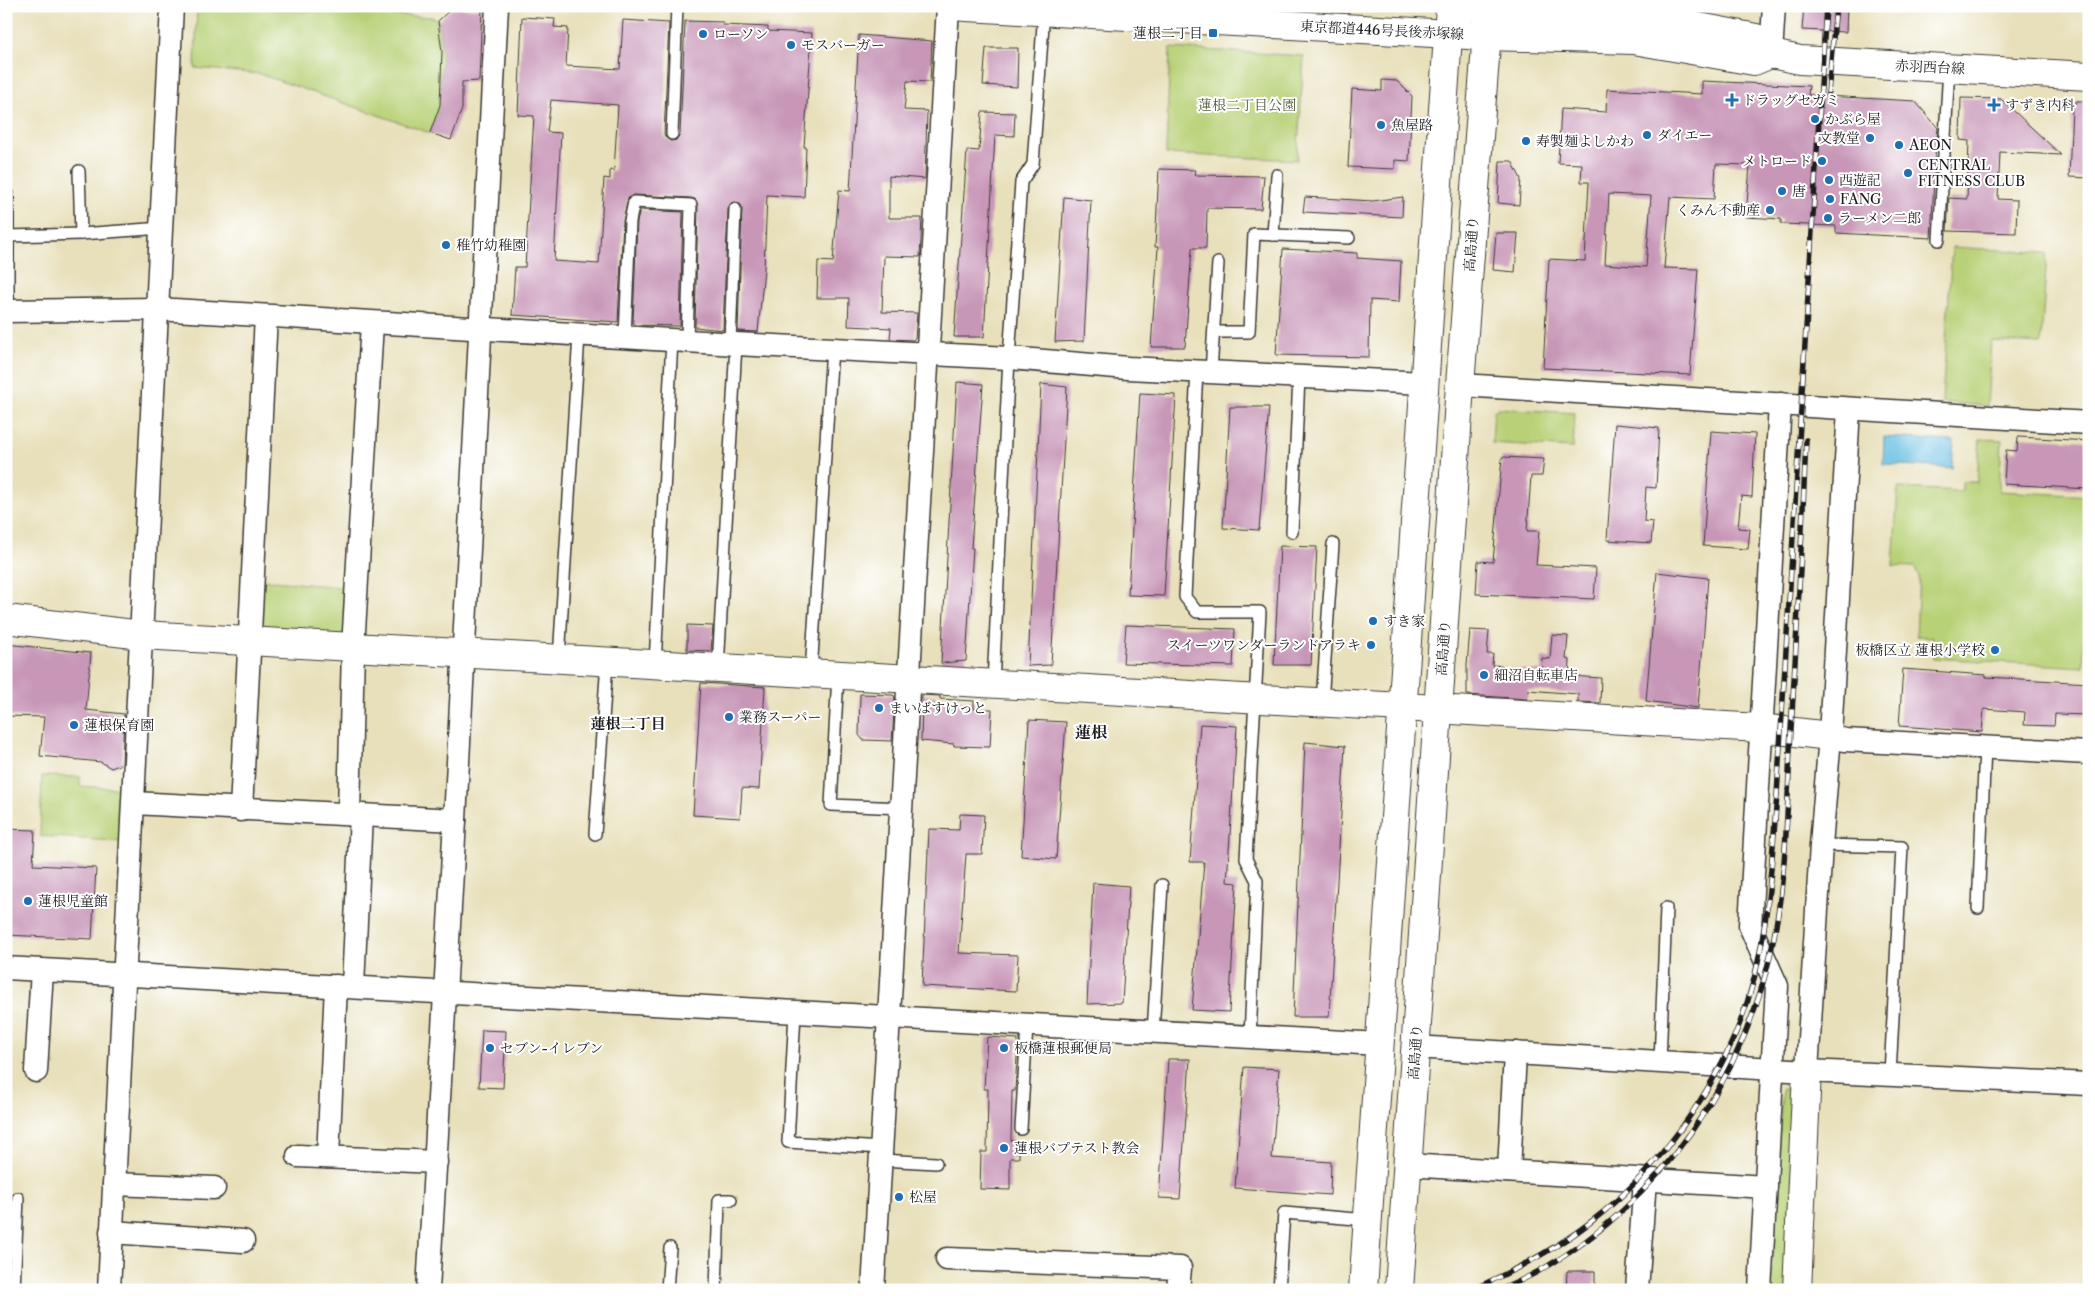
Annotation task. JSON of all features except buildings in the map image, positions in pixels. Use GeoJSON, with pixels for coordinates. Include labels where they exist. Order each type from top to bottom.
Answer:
{"type":"FeatureCollection","features":[{"type":"Feature","properties":{"kind":"main road","name":"東京都道446号長後赤塚線"},"geometry":{"type":"LineString","coordinates":[[948,6],[1486,36],[1634,40],[1682,27]]}},
{"type":"Feature","properties":{"kind":"main road"},"geometry":{"type":"LineString","coordinates":[[1363,1290],[1450,6],[1663,20],[1682,27],[1756,38],[1771,54]]}},
{"type":"Feature","properties":{"kind":"main road","name":"高島通り"},"geometry":{"type":"LineString","coordinates":[[1398,1290],[1488,7]]}},
{"type":"Feature","properties":{"kind":"main road","name":"赤羽西台線"},"geometry":{"type":"LineString","coordinates":[[1771,54],[1800,60],[2089,76]]}},
{"type":"Feature","properties":{"kind":"main road"},"geometry":{"type":"LineString","coordinates":[[6,619],[142,635],[1760,728],[1830,736]]}},
{"type":"Feature","properties":{"kind":"main road"},"geometry":{"type":"LineString","coordinates":[[1797,1290],[1807,1071]]}},
{"type":"Feature","properties":{"kind":"street"},"geometry":{"type":"LineString","coordinates":[[108,1290],[134,803],[172,6]]}},
{"type":"Feature","properties":{"kind":"street"},"geometry":{"type":"LineString","coordinates":[[428,1290],[455,820],[497,6]]}},
{"type":"Feature","properties":{"kind":"street"},"geometry":{"type":"LineString","coordinates":[[873,1290],[902,808],[926,354],[948,6]]}},
{"type":"Feature","properties":{"kind":"street"},"geometry":{"type":"LineString","coordinates":[[1771,54],[1774,6]]}},
{"type":"Feature","properties":{"kind":"street"},"geometry":{"type":"LineString","coordinates":[[7,311],[158,310],[679,341],[1009,358],[1204,372],[1424,383]]}},
{"type":"Feature","properties":{"kind":"street"},"geometry":{"type":"LineString","coordinates":[[241,810],[266,316]]}},
{"type":"Feature","properties":{"kind":"street"},"geometry":{"type":"LineString","coordinates":[[328,1157],[344,986],[355,814],[353,648],[372,323]]}},
{"type":"Feature","properties":{"kind":"street"},"geometry":{"type":"LineString","coordinates":[[1460,386],[2089,423]]}},
{"type":"Feature","properties":{"kind":"street"},"geometry":{"type":"LineString","coordinates":[[1760,1290],[1774,1068],[1777,986],[1750,926],[1780,404]]}},
{"type":"Feature","properties":{"kind":"street"},"geometry":{"type":"LineString","coordinates":[[1807,1071],[1821,844],[1830,736],[1849,409]]}},
{"type":"Feature","properties":{"kind":"street"},"geometry":{"type":"LineString","coordinates":[[1830,736],[1845,740],[2089,753]]}},
{"type":"Feature","properties":{"kind":"street"},"geometry":{"type":"LineString","coordinates":[[134,803],[455,820]]}},
{"type":"Feature","properties":{"kind":"street"},"geometry":{"type":"LineString","coordinates":[[6,968],[445,991],[1153,1033],[1380,1044]]}},
{"type":"Feature","properties":{"kind":"street"},"geometry":{"type":"LineString","coordinates":[[36,1071],[42,970]]}},
{"type":"Feature","properties":{"kind":"street"},"geometry":{"type":"LineString","coordinates":[[1415,1047],[1807,1071],[2089,1084]]}},
{"type":"Feature","properties":{"kind":"street"},"geometry":{"type":"LineString","coordinates":[[1509,1171],[1515,1053]]}},
{"type":"Feature","properties":{"kind":"street"},"geometry":{"type":"LineString","coordinates":[[298,1156],[436,1162]]}},
{"type":"Feature","properties":{"kind":"street"},"geometry":{"type":"LineString","coordinates":[[1407,1165],[1766,1187]]}},
{"type":"Feature","properties":{"kind":"street"},"geometry":{"type":"LineString","coordinates":[[1637,1290],[1644,1180]]}},
{"type":"Feature","properties":{"kind":"street"},"geometry":{"type":"LineString","coordinates":[[114,1184],[214,1188]]}},
{"type":"Feature","properties":{"kind":"street"},"geometry":{"type":"LineString","coordinates":[[111,1232],[244,1241]]}},
{"type":"Feature","properties":{"kind":"street"},"geometry":{"type":"LineString","coordinates":[[947,1259],[1180,1268],[1178,1290]]}},
{"type":"Feature","properties":{"kind":"lane"},"geometry":{"type":"LineString","coordinates":[[672,134],[677,6]]}},
{"type":"Feature","properties":{"kind":"lane"},"geometry":{"type":"LineString","coordinates":[[993,684],[1009,358],[1021,182],[1033,164],[1044,12]]}},
{"type":"Feature","properties":{"kind":"lane"},"geometry":{"type":"LineString","coordinates":[[1939,240],[1949,68]]}},
{"type":"Feature","properties":{"kind":"lane"},"geometry":{"type":"LineString","coordinates":[[79,171],[81,234]]}},
{"type":"Feature","properties":{"kind":"lane"},"geometry":{"type":"LineString","coordinates":[[1273,235],[1277,175]]}},
{"type":"Feature","properties":{"kind":"lane"},"geometry":{"type":"LineString","coordinates":[[6,195],[8,194],[7,311]]}},
{"type":"Feature","properties":{"kind":"lane"},"geometry":{"type":"LineString","coordinates":[[625,337],[630,221],[634,202],[691,205],[655,664]]}},
{"type":"Feature","properties":{"kind":"lane"},"geometry":{"type":"LineString","coordinates":[[718,668],[733,344],[735,209]]}},
{"type":"Feature","properties":{"kind":"lane"},"geometry":{"type":"LineString","coordinates":[[8,236],[81,234],[162,228]]}},
{"type":"Feature","properties":{"kind":"lane"},"geometry":{"type":"LineString","coordinates":[[1214,332],[1249,332],[1254,234],[1349,238]]}},
{"type":"Feature","properties":{"kind":"lane"},"geometry":{"type":"LineString","coordinates":[[1218,263],[1214,332],[1204,372],[1184,597],[1197,612],[1260,612],[1246,859],[1257,881],[1250,1038]]}},
{"type":"Feature","properties":{"kind":"lane"},"geometry":{"type":"LineString","coordinates":[[559,659],[579,335]]}},
{"type":"Feature","properties":{"kind":"lane"},"geometry":{"type":"LineString","coordinates":[[811,674],[832,348]]}},
{"type":"Feature","properties":{"kind":"lane"},"geometry":{"type":"LineString","coordinates":[[1292,532],[1299,377]]}},
{"type":"Feature","properties":{"kind":"lane"},"geometry":{"type":"LineString","coordinates":[[1322,702],[1333,544]]}},
{"type":"Feature","properties":{"kind":"lane"},"geometry":{"type":"LineString","coordinates":[[595,834],[607,662]]}},
{"type":"Feature","properties":{"kind":"lane"},"geometry":{"type":"LineString","coordinates":[[838,675],[831,805],[902,808]]}},
{"type":"Feature","properties":{"kind":"lane"},"geometry":{"type":"LineString","coordinates":[[1978,908],[1985,747]]}},
{"type":"Feature","properties":{"kind":"lane"},"geometry":{"type":"LineString","coordinates":[[1821,844],[1902,847],[1890,1074]]}},
{"type":"Feature","properties":{"kind":"lane"},"geometry":{"type":"LineString","coordinates":[[1153,1033],[1162,885]]}},
{"type":"Feature","properties":{"kind":"lane"},"geometry":{"type":"LineString","coordinates":[[1660,1062],[1666,908]]}},
{"type":"Feature","properties":{"kind":"lane"},"geometry":{"type":"LineString","coordinates":[[794,1012],[788,1142],[936,1163]]}},
{"type":"Feature","properties":{"kind":"lane"},"geometry":{"type":"LineString","coordinates":[[1021,1129],[1027,1026]]}},
{"type":"Feature","properties":{"kind":"lane"},"geometry":{"type":"LineString","coordinates":[[14,1290],[18,1198]]}},
{"type":"Feature","properties":{"kind":"lane"},"geometry":{"type":"LineString","coordinates":[[716,1290],[720,1200],[731,1200]]}},
{"type":"Feature","properties":{"kind":"lane"},"geometry":{"type":"LineString","coordinates":[[1279,1290],[1284,1213],[1368,1220]]}},
{"type":"Feature","properties":{"kind":"lane"},"geometry":{"type":"LineString","coordinates":[[667,1290],[670,1248]]}},
{"type":"Feature","properties":{"kind":"green space"},"geometry":{"type":"Polygon","coordinates":[[[197,6],[432,17],[438,21],[442,52],[440,105],[430,133],[260,74],[195,68],[197,6]]]}},
{"type":"Feature","properties":{"kind":"green space","name":"蓮根二丁目公園"},"geometry":{"type":"Polygon","coordinates":[[[1170,48],[1304,56],[1297,160],[1166,154],[1170,48]]]}},
{"type":"Feature","properties":{"kind":"green space"},"geometry":{"type":"Polygon","coordinates":[[[1952,247],[2047,253],[2041,344],[1991,341],[1987,406],[1942,402],[1952,247]]]}},
{"type":"Feature","properties":{"kind":"green space"},"geometry":{"type":"Polygon","coordinates":[[[1498,408],[1575,413],[1573,448],[1492,443],[1494,411],[1498,408]]]}},
{"type":"Feature","properties":{"kind":"green space"},"geometry":{"type":"Polygon","coordinates":[[[1980,439],[2002,440],[1999,491],[2089,496],[2089,551],[2083,667],[1932,658],[1933,637],[1916,636],[1919,576],[1914,567],[1893,566],[1898,488],[1962,491],[1962,482],[1977,482],[1980,439]]]}},
{"type":"Feature","properties":{"kind":"green space"},"geometry":{"type":"Polygon","coordinates":[[[261,580],[352,588],[349,630],[339,636],[263,630],[259,625],[261,580]]]}},
{"type":"Feature","properties":{"kind":"green space"},"geometry":{"type":"Polygon","coordinates":[[[42,776],[80,777],[80,786],[126,789],[125,842],[40,836],[42,776]]]}},
{"type":"Feature","properties":{"kind":"green space"},"geometry":{"type":"Polygon","coordinates":[[[1782,1089],[1798,1090],[1787,1290],[1770,1290],[1782,1089]]]}},
{"type":"Feature","properties":{"kind":"water"},"geometry":{"type":"Polygon","coordinates":[[[1884,437],[1954,441],[1952,468],[1883,464],[1884,437]]]}},
{"type":"Feature","properties":{"kind":"railway"},"geometry":{"type":"LineString","coordinates":[[1471,1290],[1549,1251],[1578,1232],[1619,1198],[1645,1172],[1670,1143],[1712,1081],[1729,1047],[1754,979],[1767,911],[1777,795],[1826,6]]}},
{"type":"Feature","properties":{"kind":"railway"},"geometry":{"type":"LineString","coordinates":[[1828,93],[1836,6]]}},
{"type":"Feature","properties":{"kind":"railway"},"geometry":{"type":"LineString","coordinates":[[1500,1290],[1550,1265],[1595,1233],[1637,1197],[1674,1155],[1706,1109],[1733,1060],[1755,1009],[1776,928],[1783,872],[1806,440]]}},
{"type":"Feature","properties":{"kind":"place","name":"蓮根二丁目"},"geometry":{"type":"Point","coordinates":[1213,33]}},
{"type":"Feature","properties":{"kind":"place","name":"ローソン"},"geometry":{"type":"Point","coordinates":[703,34]}},
{"type":"Feature","properties":{"kind":"place","name":"モスバーガー"},"geometry":{"type":"Point","coordinates":[791,45]}},
{"type":"Feature","properties":{"kind":"place","name":"ドラッグセガミ"},"geometry":{"type":"Point","coordinates":[1732,100]}},
{"type":"Feature","properties":{"kind":"place","name":"すずき内科"},"geometry":{"type":"Point","coordinates":[1994,105]}},
{"type":"Feature","properties":{"kind":"place","name":"かぶら屋"},"geometry":{"type":"Point","coordinates":[1815,119]}},
{"type":"Feature","properties":{"kind":"place","name":"魚屋路"},"geometry":{"type":"Point","coordinates":[1381,125]}},
{"type":"Feature","properties":{"kind":"place","name":"ダイエー"},"geometry":{"type":"Point","coordinates":[1647,135]}},
{"type":"Feature","properties":{"kind":"place","name":"文教堂"},"geometry":{"type":"Point","coordinates":[1870,138]}},
{"type":"Feature","properties":{"kind":"place","name":"寿製麺よしかわ"},"geometry":{"type":"Point","coordinates":[1526,141]}},
{"type":"Feature","properties":{"kind":"place","name":"AEON"},"geometry":{"type":"Point","coordinates":[1899,145]}},
{"type":"Feature","properties":{"kind":"place","name":"メトロード"},"geometry":{"type":"Point","coordinates":[1822,161]}},
{"type":"Feature","properties":{"kind":"place","name":"CENTRAL FITNESS CLUB"},"geometry":{"type":"Point","coordinates":[1908,173]}},
{"type":"Feature","properties":{"kind":"place","name":"西遊記"},"geometry":{"type":"Point","coordinates":[1829,180]}},
{"type":"Feature","properties":{"kind":"place","name":"唐"},"geometry":{"type":"Point","coordinates":[1782,191]}},
{"type":"Feature","properties":{"kind":"place","name":"FANG"},"geometry":{"type":"Point","coordinates":[1830,199]}},
{"type":"Feature","properties":{"kind":"place","name":"くみん不動産"},"geometry":{"type":"Point","coordinates":[1770,210]}},
{"type":"Feature","properties":{"kind":"place","name":"ラーメン二郎"},"geometry":{"type":"Point","coordinates":[1828,218]}},
{"type":"Feature","properties":{"kind":"place","name":"稚竹幼稚園"},"geometry":{"type":"Point","coordinates":[446,245]}},
{"type":"Feature","properties":{"kind":"place","name":"すき家"},"geometry":{"type":"Point","coordinates":[1373,621]}},
{"type":"Feature","properties":{"kind":"place","name":"スイーツワンダーランドアラキ"},"geometry":{"type":"Point","coordinates":[1371,645]}},
{"type":"Feature","properties":{"kind":"place","name":"板橋区立 蓮根小学校"},"geometry":{"type":"Point","coordinates":[1995,650]}},
{"type":"Feature","properties":{"kind":"place","name":"細沼自転車店"},"geometry":{"type":"Point","coordinates":[1484,675]}},
{"type":"Feature","properties":{"kind":"place","name":"まいばすけっと"},"geometry":{"type":"Point","coordinates":[879,708]}},
{"type":"Feature","properties":{"kind":"place","name":"業務スーパー"},"geometry":{"type":"Point","coordinates":[729,717]}},
{"type":"Feature","properties":{"kind":"place","name":"蓮根保育園"},"geometry":{"type":"Point","coordinates":[74,725]}},
{"type":"Feature","properties":{"kind":"place","name":"蓮根児童館"},"geometry":{"type":"Point","coordinates":[28,901]}},
{"type":"Feature","properties":{"kind":"place","name":"セブン-イレブン"},"geometry":{"type":"Point","coordinates":[490,1048]}},
{"type":"Feature","properties":{"kind":"place","name":"板橋蓮根郵便局"},"geometry":{"type":"Point","coordinates":[1004,1048]}},
{"type":"Feature","properties":{"kind":"place","name":"蓮根バプテスト教会"},"geometry":{"type":"Point","coordinates":[1004,1148]}},
{"type":"Feature","properties":{"kind":"place","name":"松屋"},"geometry":{"type":"Point","coordinates":[899,1197]}},
{"type":"Feature","properties":{"kind":"district","name":"蓮根二丁目"},"geometry":{"type":"Point","coordinates":[628,724]}},
{"type":"Feature","properties":{"kind":"district","name":"蓮根"},"geometry":{"type":"Point","coordinates":[1091,732]}}]}
